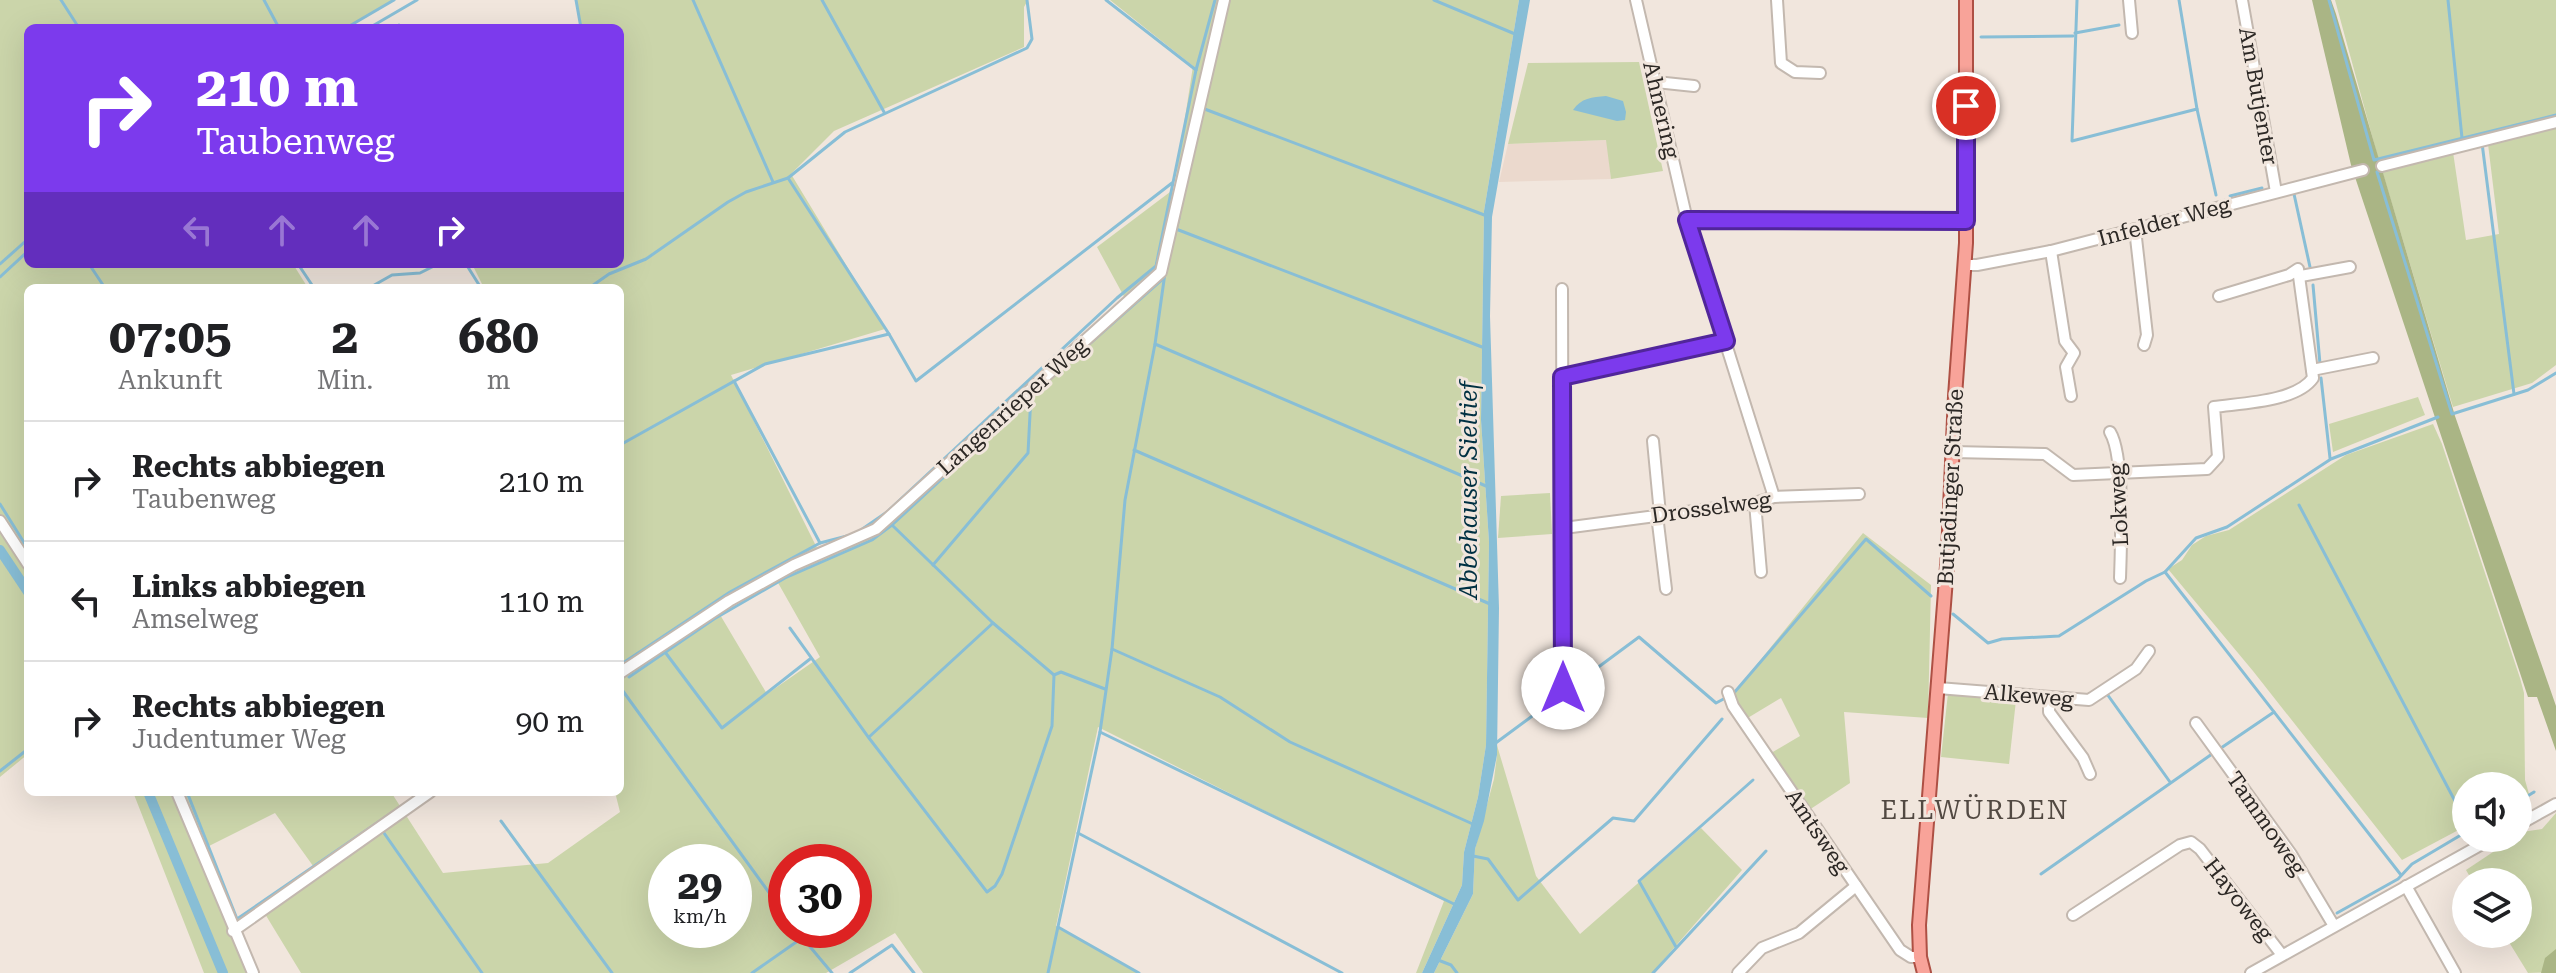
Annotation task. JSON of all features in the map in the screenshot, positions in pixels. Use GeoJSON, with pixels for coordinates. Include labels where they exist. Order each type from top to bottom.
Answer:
{"type":"FeatureCollection","features":[{"type":"Feature","properties":{"kind":"main road","name":"Butjadinger Straße"},"geometry":{"type":"LineString","coordinates":[[1924,973],[1919,925],[1938,688],[1966,221],[1966,0]]}},
{"type":"Feature","properties":{"kind":"street","name":"Langenrieper Weg"},"geometry":{"type":"LineString","coordinates":[[624,670],[729,601],[794,565],[876,529],[1161,272],[1224,0]]}},
{"type":"Feature","properties":{"kind":"street","name":"Ahnering"},"geometry":{"type":"LineString","coordinates":[[1636,0],[1687,220],[1774,497]]}},
{"type":"Feature","properties":{"kind":"street"},"geometry":{"type":"LineString","coordinates":[[1777,0],[1781,63],[1795,72],[1820,73]]}},
{"type":"Feature","properties":{"kind":"street"},"geometry":{"type":"LineString","coordinates":[[2129,0],[2132,33]]}},
{"type":"Feature","properties":{"kind":"street","name":"Am Butjenter"},"geometry":{"type":"LineString","coordinates":[[2242,0],[2276,192]]}},
{"type":"Feature","properties":{"kind":"street"},"geometry":{"type":"LineString","coordinates":[[1656,82],[1694,86]]}},
{"type":"Feature","properties":{"kind":"street"},"geometry":{"type":"LineString","coordinates":[[2382,166],[2556,122]]}},
{"type":"Feature","properties":{"kind":"street","name":"Infelder Weg"},"geometry":{"type":"LineString","coordinates":[[1964,265],[2051,251],[2363,170]]}},
{"type":"Feature","properties":{"kind":"street"},"geometry":{"type":"LineString","coordinates":[[1687,220],[1966,221]]}},
{"type":"Feature","properties":{"kind":"street"},"geometry":{"type":"LineString","coordinates":[[2135,229],[2147,335],[2144,345]]}},
{"type":"Feature","properties":{"kind":"street"},"geometry":{"type":"LineString","coordinates":[[2051,251],[2065,341],[2074,353],[2066,367],[2071,396]]}},
{"type":"Feature","properties":{"kind":"street"},"geometry":{"type":"LineString","coordinates":[[2219,296],[2299,272],[2350,267]]}},
{"type":"Feature","properties":{"kind":"street"},"geometry":{"type":"LineString","coordinates":[[1953,452],[2045,454],[2073,475],[2207,469],[2218,457],[2214,407],[2283,397],[2308,385],[2313,378],[2299,272]]}},
{"type":"Feature","properties":{"kind":"street"},"geometry":{"type":"LineString","coordinates":[[1562,289],[1563,688]]}},
{"type":"Feature","properties":{"kind":"street"},"geometry":{"type":"LineString","coordinates":[[1562,377],[1726,341]]}},
{"type":"Feature","properties":{"kind":"street"},"geometry":{"type":"LineString","coordinates":[[2312,370],[2373,358]]}},
{"type":"Feature","properties":{"kind":"street","name":"Lokweg"},"geometry":{"type":"LineString","coordinates":[[2110,432],[2114,439],[2122,528],[2120,578]]}},
{"type":"Feature","properties":{"kind":"street"},"geometry":{"type":"LineString","coordinates":[[1653,441],[1666,589]]}},
{"type":"Feature","properties":{"kind":"street","name":"Drosselweg"},"geometry":{"type":"LineString","coordinates":[[1564,528],[1755,503],[1774,497],[1859,494]]}},
{"type":"Feature","properties":{"kind":"street"},"geometry":{"type":"LineString","coordinates":[[1755,503],[1761,572]]}},
{"type":"Feature","properties":{"kind":"street"},"geometry":{"type":"LineString","coordinates":[[0,521],[24,558]]}},
{"type":"Feature","properties":{"kind":"street","name":"Alkeweg"},"geometry":{"type":"LineString","coordinates":[[1938,688],[2089,700],[2136,669],[2149,651]]}},
{"type":"Feature","properties":{"kind":"street","name":"Amtsweg"},"geometry":{"type":"LineString","coordinates":[[1728,692],[1733,706],[1900,950],[1911,957],[1920,957]]}},
{"type":"Feature","properties":{"kind":"street"},"geometry":{"type":"LineString","coordinates":[[2049,699],[2049,712],[2083,758],[2090,774]]}},
{"type":"Feature","properties":{"kind":"street","name":"Tammoweg"},"geometry":{"type":"LineString","coordinates":[[2196,723],[2291,854],[2334,926]]}},
{"type":"Feature","properties":{"kind":"street"},"geometry":{"type":"LineString","coordinates":[[179,796],[253,973]]}},
{"type":"Feature","properties":{"kind":"street"},"geometry":{"type":"LineString","coordinates":[[233,931],[424,796]]}},
{"type":"Feature","properties":{"kind":"street"},"geometry":{"type":"LineString","coordinates":[[2532,817],[2556,804]]}},
{"type":"Feature","properties":{"kind":"street","name":"Hayoweg"},"geometry":{"type":"LineString","coordinates":[[2073,915],[2180,845],[2191,842],[2200,849],[2282,955]]}},
{"type":"Feature","properties":{"kind":"street"},"geometry":{"type":"LineString","coordinates":[[2251,973],[2265,970],[2282,955],[2468,852]]}},
{"type":"Feature","properties":{"kind":"street"},"geometry":{"type":"LineString","coordinates":[[1738,973],[1762,948],[1799,933],[1856,886]]}},
{"type":"Feature","properties":{"kind":"street"},"geometry":{"type":"LineString","coordinates":[[2406,886],[2455,973]]}},
{"type":"Feature","properties":{"kind":"shaded area"},"geometry":{"type":"Polygon","coordinates":[[[1607,140],[1611,179],[1499,182],[1508,144],[1607,140]]]}},
{"type":"Feature","properties":{"kind":"green space"},"geometry":{"type":"Polygon","coordinates":[[[0,0],[394,0],[353,24],[24,24],[24,268],[296,268],[306,284],[24,284],[24,757],[0,777],[0,0]]]}},
{"type":"Feature","properties":{"kind":"green space"},"geometry":{"type":"Polygon","coordinates":[[[576,0],[1028,0],[1024,7],[1024,47],[834,131],[791,174],[885,329],[731,375],[817,548],[892,520],[1127,302],[1097,247],[1174,189],[1193,66],[1110,0],[1519,0],[1484,211],[1481,420],[1489,542],[1486,745],[1478,797],[1464,852],[1462,885],[1422,973],[1416,973],[1444,901],[1098,727],[1056,926],[1137,973],[923,973],[895,933],[872,946],[872,844],[768,844],[768,948],[869,948],[826,973],[301,973],[262,909],[316,870],[275,813],[203,849],[257,973],[204,973],[135,796],[394,796],[443,873],[548,863],[620,812],[616,796],[624,796],[624,284],[482,284],[474,268],[624,268],[624,24],[580,24],[576,0]],[[777,581],[719,613],[767,694],[820,657],[777,581]]]}},
{"type":"Feature","properties":{"kind":"green space"},"geometry":{"type":"Polygon","coordinates":[[[2312,0],[2331,0],[2336,14],[2455,416],[2556,706],[2556,751],[2537,697],[2528,697],[2351,165],[2312,0]]]}},
{"type":"Feature","properties":{"kind":"green space"},"geometry":{"type":"Polygon","coordinates":[[[2335,0],[2556,0],[2556,365],[2532,383],[2453,407],[2377,154],[2335,0]],[[2488,144],[2453,152],[2466,240],[2499,234],[2488,144]]]}},
{"type":"Feature","properties":{"kind":"green space"},"geometry":{"type":"Polygon","coordinates":[[[1639,62],[1663,171],[1611,179],[1606,140],[1508,144],[1528,63],[1639,62]]]}},
{"type":"Feature","properties":{"kind":"green space"},"geometry":{"type":"Polygon","coordinates":[[[2418,397],[2425,415],[2333,452],[2329,424],[2418,397]]]}},
{"type":"Feature","properties":{"kind":"green space"},"geometry":{"type":"Polygon","coordinates":[[[2433,424],[2524,693],[2525,772],[2452,772],[2452,833],[2402,860],[2168,569],[2206,536],[2229,530],[2346,455],[2433,424]]]}},
{"type":"Feature","properties":{"kind":"green space"},"geometry":{"type":"Polygon","coordinates":[[[1550,493],[1552,534],[1498,538],[1501,496],[1550,493]]]}},
{"type":"Feature","properties":{"kind":"green space"},"geometry":{"type":"Polygon","coordinates":[[[1863,533],[1931,585],[1928,718],[1844,712],[1850,783],[1806,812],[1766,756],[1800,736],[1781,698],[1746,719],[1733,694],[1863,533]]]}},
{"type":"Feature","properties":{"kind":"green space"},"geometry":{"type":"Polygon","coordinates":[[[1948,693],[2016,700],[2009,764],[1941,757],[1948,693]]]}},
{"type":"Feature","properties":{"kind":"green space"},"geometry":{"type":"Polygon","coordinates":[[[1496,742],[1536,876],[1580,934],[1701,828],[1742,870],[1652,973],[1434,973],[1473,894],[1475,849],[1494,779],[1496,742]]]}},
{"type":"Feature","properties":{"kind":"green space"},"geometry":{"type":"Polygon","coordinates":[[[2556,813],[2556,972],[2528,973],[2513,948],[2532,948],[2532,868],[2469,868],[2493,852],[2532,852],[2532,830],[2542,829],[2556,813]]]}},
{"type":"Feature","properties":{"kind":"green space"},"geometry":{"type":"Polygon","coordinates":[[[2556,949],[2556,973],[2541,973],[2545,958],[2556,949]]]}},
{"type":"Feature","properties":{"kind":"water"},"geometry":{"type":"Polygon","coordinates":[[[1519,0],[1530,0],[1492,217],[1490,316],[1499,608],[1497,755],[1475,849],[1473,894],[1434,973],[1422,973],[1462,885],[1464,852],[1478,797],[1486,745],[1489,542],[1481,420],[1484,211],[1519,0]]]}},
{"type":"Feature","properties":{"kind":"water"},"geometry":{"type":"Polygon","coordinates":[[[1606,96],[1623,101],[1625,120],[1617,121],[1573,110],[1583,101],[1606,96]]]}},
{"type":"Feature","properties":{"kind":"waterway"},"geometry":{"type":"LineString","coordinates":[[61,0],[76,24]]}},
{"type":"Feature","properties":{"kind":"waterway"},"geometry":{"type":"LineString","coordinates":[[264,0],[277,24]]}},
{"type":"Feature","properties":{"kind":"waterway"},"geometry":{"type":"LineString","coordinates":[[353,24],[394,0]]}},
{"type":"Feature","properties":{"kind":"waterway"},"geometry":{"type":"LineString","coordinates":[[376,24],[417,0]]}},
{"type":"Feature","properties":{"kind":"waterway"},"geometry":{"type":"LineString","coordinates":[[576,0],[580,24]]}},
{"type":"Feature","properties":{"kind":"waterway"},"geometry":{"type":"LineString","coordinates":[[693,0],[773,182]]}},
{"type":"Feature","properties":{"kind":"waterway"},"geometry":{"type":"LineString","coordinates":[[822,0],[884,112]]}},
{"type":"Feature","properties":{"kind":"waterway"},"geometry":{"type":"LineString","coordinates":[[624,268],[646,259],[746,192],[788,178],[845,132],[1027,48],[1032,39],[1027,0]]}},
{"type":"Feature","properties":{"kind":"waterway"},"geometry":{"type":"LineString","coordinates":[[1106,0],[1196,70]]}},
{"type":"Feature","properties":{"kind":"waterway"},"geometry":{"type":"LineString","coordinates":[[858,532],[887,512],[1117,298],[1156,266],[1196,70],[1215,0]]}},
{"type":"Feature","properties":{"kind":"waterway"},"geometry":{"type":"LineString","coordinates":[[1434,0],[1515,34]]}},
{"type":"Feature","properties":{"kind":"waterway"},"geometry":{"type":"LineString","coordinates":[[2077,0],[2072,141],[2197,109],[2216,195]]}},
{"type":"Feature","properties":{"kind":"waterway"},"geometry":{"type":"LineString","coordinates":[[2179,0],[2197,109]]}},
{"type":"Feature","properties":{"kind":"waterway"},"geometry":{"type":"LineString","coordinates":[[2329,0],[2374,160],[2556,115]]}},
{"type":"Feature","properties":{"kind":"waterway"},"geometry":{"type":"LineString","coordinates":[[2448,0],[2462,138]]}},
{"type":"Feature","properties":{"kind":"waterway"},"geometry":{"type":"LineString","coordinates":[[2075,33],[2119,25]]}},
{"type":"Feature","properties":{"kind":"waterway"},"geometry":{"type":"LineString","coordinates":[[1981,37],[2073,36]]}},
{"type":"Feature","properties":{"kind":"waterway"},"geometry":{"type":"LineString","coordinates":[[1202,108],[1487,216]]}},
{"type":"Feature","properties":{"kind":"waterway"},"geometry":{"type":"LineString","coordinates":[[2482,143],[2514,394]]}},
{"type":"Feature","properties":{"kind":"waterway"},"geometry":{"type":"LineString","coordinates":[[2383,170],[2377,172],[2452,414],[2528,390],[2556,373]]}},
{"type":"Feature","properties":{"kind":"waterway"},"geometry":{"type":"LineString","coordinates":[[788,178],[916,381],[1172,183]]}},
{"type":"Feature","properties":{"kind":"waterway"},"geometry":{"type":"LineString","coordinates":[[2230,196],[2262,188]]}},
{"type":"Feature","properties":{"kind":"waterway"},"geometry":{"type":"LineString","coordinates":[[2294,194],[2310,267]]}},
{"type":"Feature","properties":{"kind":"waterway"},"geometry":{"type":"LineString","coordinates":[[1174,238],[1179,218]]}},
{"type":"Feature","properties":{"kind":"waterway"},"geometry":{"type":"LineString","coordinates":[[1176,229],[1482,347]]}},
{"type":"Feature","properties":{"kind":"waterway"},"geometry":{"type":"LineString","coordinates":[[0,264],[24,243]]}},
{"type":"Feature","properties":{"kind":"waterway"},"geometry":{"type":"LineString","coordinates":[[0,277],[24,255]]}},
{"type":"Feature","properties":{"kind":"waterway"},"geometry":{"type":"LineString","coordinates":[[92,268],[102,284]]}},
{"type":"Feature","properties":{"kind":"waterway"},"geometry":{"type":"LineString","coordinates":[[301,268],[311,284]]}},
{"type":"Feature","properties":{"kind":"waterway"},"geometry":{"type":"LineString","coordinates":[[376,284],[392,275],[420,273],[430,268]]}},
{"type":"Feature","properties":{"kind":"waterway"},"geometry":{"type":"LineString","coordinates":[[468,268],[478,284]]}},
{"type":"Feature","properties":{"kind":"waterway"},"geometry":{"type":"LineString","coordinates":[[595,284],[624,268]]}},
{"type":"Feature","properties":{"kind":"waterway"},"geometry":{"type":"LineString","coordinates":[[1048,973],[1100,732],[1112,649],[1125,500],[1155,344],[1165,273]]}},
{"type":"Feature","properties":{"kind":"waterway"},"geometry":{"type":"LineString","coordinates":[[1043,385],[1163,279]]}},
{"type":"Feature","properties":{"kind":"waterway"},"geometry":{"type":"LineString","coordinates":[[2313,285],[2320,364]]}},
{"type":"Feature","properties":{"kind":"waterway"},"geometry":{"type":"LineString","coordinates":[[624,443],[765,364],[889,334]]}},
{"type":"Feature","properties":{"kind":"waterway","name":"Abbehauser Sieltief"},"geometry":{"type":"LineString","coordinates":[[1155,344],[1486,486]]}},
{"type":"Feature","properties":{"kind":"waterway"},"geometry":{"type":"LineString","coordinates":[[2321,378],[2330,458]]}},
{"type":"Feature","properties":{"kind":"waterway"},"geometry":{"type":"LineString","coordinates":[[734,381],[820,543]]}},
{"type":"Feature","properties":{"kind":"waterway"},"geometry":{"type":"LineString","coordinates":[[933,565],[1028,453],[1031,395],[1034,393]]}},
{"type":"Feature","properties":{"kind":"waterway"},"geometry":{"type":"LineString","coordinates":[[1953,614],[1988,643],[2002,639],[2059,636],[2165,572],[2196,538],[2227,527],[2331,459],[2438,417]]}},
{"type":"Feature","properties":{"kind":"waterway"},"geometry":{"type":"LineString","coordinates":[[629,677],[714,619],[785,578],[872,540],[987,437]]}},
{"type":"Feature","properties":{"kind":"waterway","name":"Abbehauser Sieltief"},"geometry":{"type":"LineString","coordinates":[[1134,450],[1490,604]]}},
{"type":"Feature","properties":{"kind":"waterway"},"geometry":{"type":"LineString","coordinates":[[0,504],[24,543]]}},
{"type":"Feature","properties":{"kind":"waterway"},"geometry":{"type":"LineString","coordinates":[[2299,505],[2452,795]]}},
{"type":"Feature","properties":{"kind":"waterway"},"geometry":{"type":"LineString","coordinates":[[892,525],[993,623],[1054,675],[1061,672],[1105,689]]}},
{"type":"Feature","properties":{"kind":"waterway"},"geometry":{"type":"LineString","coordinates":[[624,662],[730,592],[820,543],[847,536]]}},
{"type":"Feature","properties":{"kind":"waterway"},"geometry":{"type":"LineString","coordinates":[[1493,745],[1639,637],[1716,703],[1733,694],[1866,539],[1931,596]]}},
{"type":"Feature","properties":{"kind":"waterway"},"geometry":{"type":"LineString","coordinates":[[0,550],[24,586]]}},
{"type":"Feature","properties":{"kind":"waterway"},"geometry":{"type":"LineString","coordinates":[[2165,572],[2401,875]]}},
{"type":"Feature","properties":{"kind":"waterway"},"geometry":{"type":"LineString","coordinates":[[869,737],[993,623]]}},
{"type":"Feature","properties":{"kind":"waterway"},"geometry":{"type":"LineString","coordinates":[[790,628],[869,738],[987,892],[1002,874],[1052,726],[1054,675]]}},
{"type":"Feature","properties":{"kind":"waterway"},"geometry":{"type":"LineString","coordinates":[[1112,649],[1220,697],[1290,742],[1475,825]]}},
{"type":"Feature","properties":{"kind":"waterway"},"geometry":{"type":"LineString","coordinates":[[665,652],[722,728],[810,659]]}},
{"type":"Feature","properties":{"kind":"waterway"},"geometry":{"type":"LineString","coordinates":[[624,693],[768,891]]}},
{"type":"Feature","properties":{"kind":"waterway"},"geometry":{"type":"LineString","coordinates":[[2107,694],[2170,782]]}},
{"type":"Feature","properties":{"kind":"waterway"},"geometry":{"type":"LineString","coordinates":[[2064,704],[2076,704]]}},
{"type":"Feature","properties":{"kind":"waterway"},"geometry":{"type":"LineString","coordinates":[[2221,748],[2274,712]]}},
{"type":"Feature","properties":{"kind":"waterway"},"geometry":{"type":"LineString","coordinates":[[1473,856],[1488,859],[1518,900],[1613,818],[1634,821],[1722,719]]}},
{"type":"Feature","properties":{"kind":"waterway"},"geometry":{"type":"LineString","coordinates":[[1100,732],[1456,905]]}},
{"type":"Feature","properties":{"kind":"waterway"},"geometry":{"type":"LineString","coordinates":[[0,771],[24,752]]}},
{"type":"Feature","properties":{"kind":"waterway"},"geometry":{"type":"LineString","coordinates":[[2041,874],[2212,754]]}},
{"type":"Feature","properties":{"kind":"waterway"},"geometry":{"type":"LineString","coordinates":[[1676,947],[1639,881],[1753,780]]}},
{"type":"Feature","properties":{"kind":"waterway"},"geometry":{"type":"LineString","coordinates":[[150,796],[223,973]]}},
{"type":"Feature","properties":{"kind":"waterway"},"geometry":{"type":"LineString","coordinates":[[189,796],[237,919],[409,801]]}},
{"type":"Feature","properties":{"kind":"waterway"},"geometry":{"type":"LineString","coordinates":[[501,821],[612,973]]}},
{"type":"Feature","properties":{"kind":"waterway"},"geometry":{"type":"LineString","coordinates":[[384,833],[482,973]]}},
{"type":"Feature","properties":{"kind":"waterway"},"geometry":{"type":"LineString","coordinates":[[1078,833],[1342,973]]}},
{"type":"Feature","properties":{"kind":"waterway"},"geometry":{"type":"LineString","coordinates":[[2337,913],[2398,879],[2412,864],[2452,840]]}},
{"type":"Feature","properties":{"kind":"waterway"},"geometry":{"type":"LineString","coordinates":[[1653,973],[1766,851]]}},
{"type":"Feature","properties":{"kind":"waterway"},"geometry":{"type":"LineString","coordinates":[[1058,927],[1139,973]]}},
{"type":"Feature","properties":{"kind":"waterway"},"geometry":{"type":"LineString","coordinates":[[850,973],[892,945],[914,973]]}},
{"type":"Feature","properties":{"kind":"waterway"},"geometry":{"type":"LineString","coordinates":[[752,973],[788,948]]}},
{"type":"Feature","properties":{"kind":"waterway"},"geometry":{"type":"LineString","coordinates":[[811,948],[832,973]]}},
{"type":"Feature","properties":{"kind":"waterway"},"geometry":{"type":"LineString","coordinates":[[1438,960],[1451,965],[1457,973]]}},
{"type":"Feature","properties":{"kind":"district","name":"ELLWÜRDEN"},"geometry":{"type":"Point","coordinates":[1975,810]}},
{"type":"Feature","properties":{"kind":"route"},"geometry":{"type":"LineString","coordinates":[[1563,688],[1562,377],[1726,341],[1687,220],[1966,221],[1966,106]]}}]}
